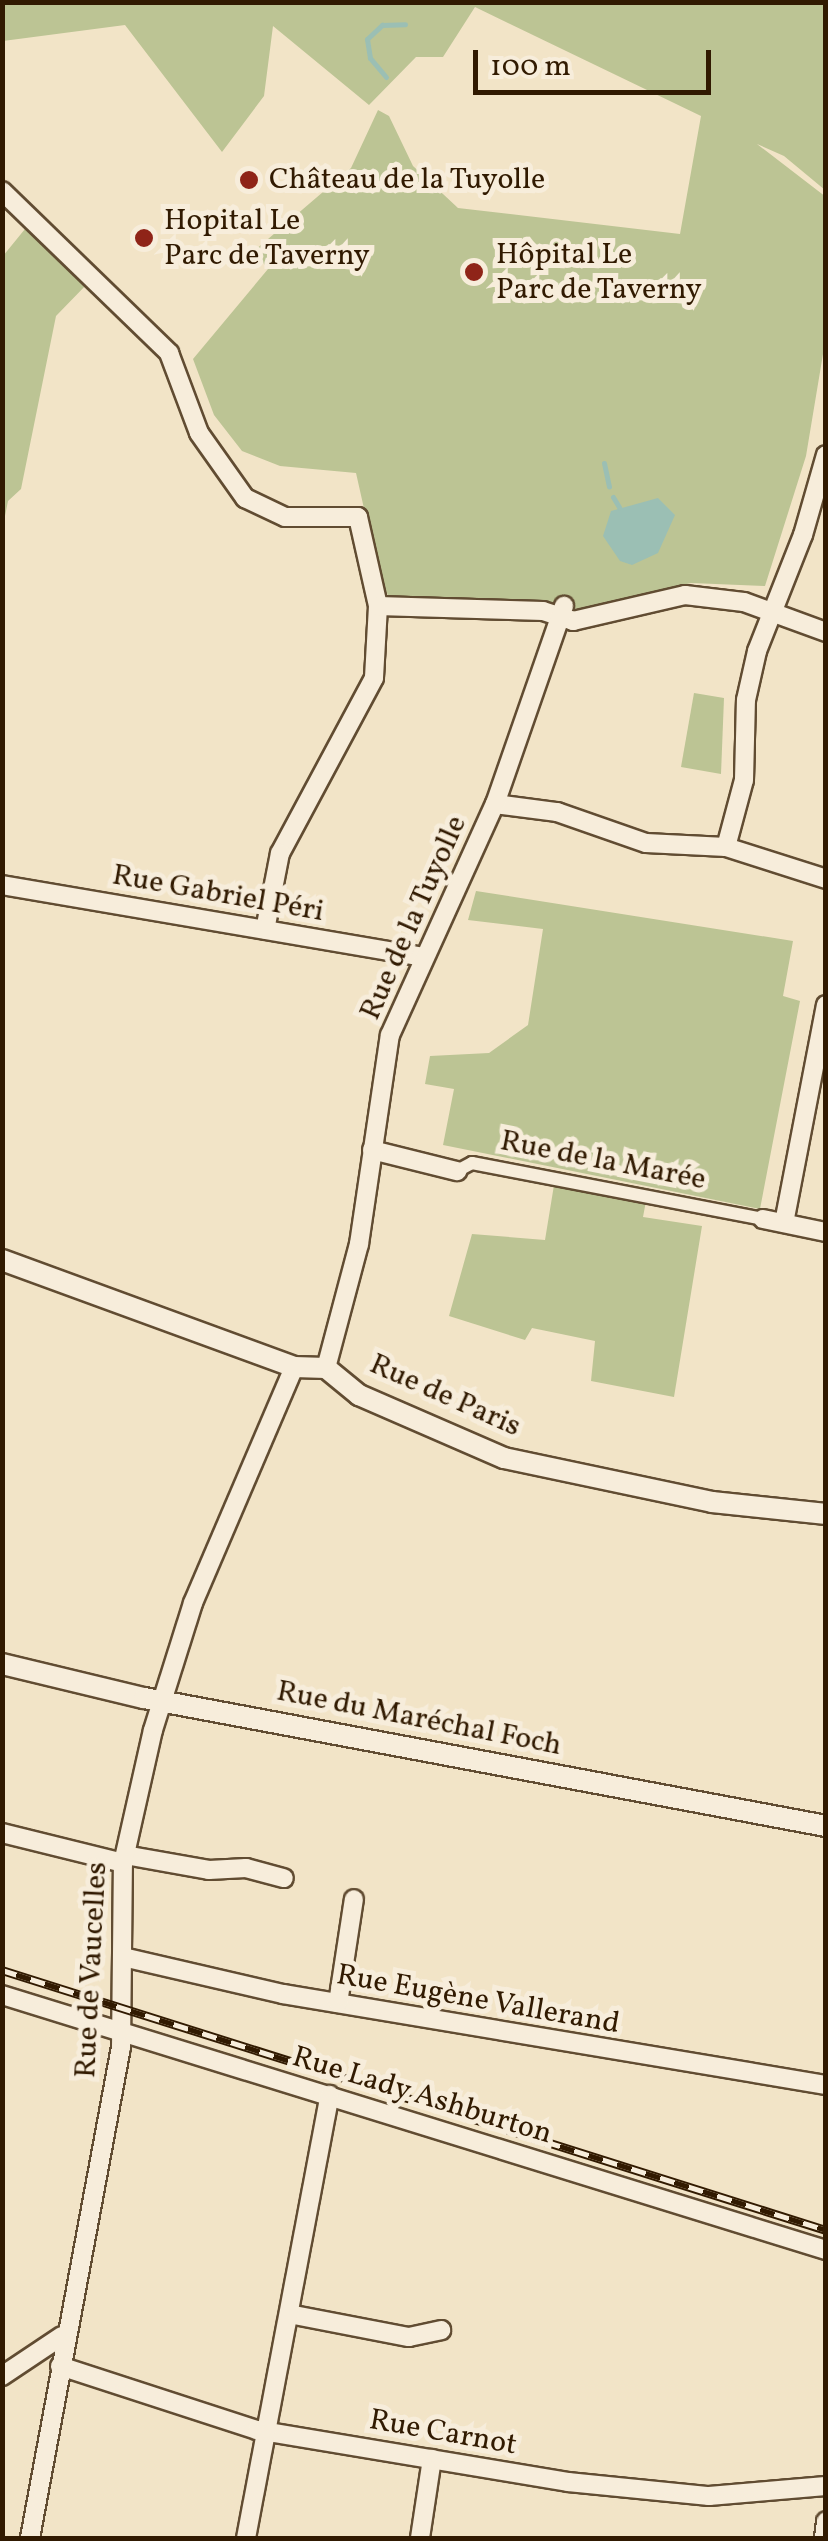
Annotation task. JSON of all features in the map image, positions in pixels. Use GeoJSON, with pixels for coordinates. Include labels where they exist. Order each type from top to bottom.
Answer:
{"type":"FeatureCollection","features":[{"type":"Feature","properties":{"kind":"street"},"geometry":{"type":"LineString","coordinates":[[2,191],[169,353],[198,433],[245,498],[285,517],[358,516],[378,606],[370,690],[280,853],[265,930]]}},
{"type":"Feature","properties":{"kind":"street"},"geometry":{"type":"LineString","coordinates":[[726,847],[744,780],[746,700],[772,610],[826,455]]}},
{"type":"Feature","properties":{"kind":"street"},"geometry":{"type":"LineString","coordinates":[[378,606],[563,612],[573,621],[685,595],[772,610],[826,632]]}},
{"type":"Feature","properties":{"kind":"street","name":"Rue de la Tuyolle"},"geometry":{"type":"LineString","coordinates":[[326,1368],[359,1244],[390,1035],[495,804],[563,612]]}},
{"type":"Feature","properties":{"kind":"street"},"geometry":{"type":"LineString","coordinates":[[495,804],[557,812],[646,843],[726,847],[826,879]]}},
{"type":"Feature","properties":{"kind":"street","name":"Rue Gabriel Péri"},"geometry":{"type":"LineString","coordinates":[[2,885],[423,957]]}},
{"type":"Feature","properties":{"kind":"street"},"geometry":{"type":"LineString","coordinates":[[784,1223],[826,1004]]}},
{"type":"Feature","properties":{"kind":"street","name":"Rue de la Marée"},"geometry":{"type":"LineString","coordinates":[[372,1150],[456,1171],[472,1164],[826,1232]]}},
{"type":"Feature","properties":{"kind":"street","name":"Rue de Paris"},"geometry":{"type":"LineString","coordinates":[[2,1260],[294,1367],[326,1368],[359,1395],[504,1458],[712,1502],[826,1514]]}},
{"type":"Feature","properties":{"kind":"street","name":"Rue de Vaucelles"},"geometry":{"type":"LineString","coordinates":[[30,2538],[62,2336],[108,2123],[119,2031],[124,1859],[160,1700],[193,1603],[294,1367]]}},
{"type":"Feature","properties":{"kind":"street","name":"Rue du Maréchal Foch"},"geometry":{"type":"LineString","coordinates":[[2,1664],[160,1700],[826,1826]]}},
{"type":"Feature","properties":{"kind":"street"},"geometry":{"type":"LineString","coordinates":[[2,1833],[124,1859],[209,1870],[246,1868],[284,1878]]}},
{"type":"Feature","properties":{"kind":"street"},"geometry":{"type":"LineString","coordinates":[[338,2003],[354,1899]]}},
{"type":"Feature","properties":{"kind":"street","name":"Rue Eugène Vallerand"},"geometry":{"type":"LineString","coordinates":[[123,1957],[338,2003],[826,2085]]}},
{"type":"Feature","properties":{"kind":"street","name":"Rue Lady Ashburton"},"geometry":{"type":"LineString","coordinates":[[2,1995],[826,2250]]}},
{"type":"Feature","properties":{"kind":"street"},"geometry":{"type":"LineString","coordinates":[[246,2538],[263,2430],[330,2096]]}},
{"type":"Feature","properties":{"kind":"street"},"geometry":{"type":"LineString","coordinates":[[289,2314],[409,2336],[441,2330]]}},
{"type":"Feature","properties":{"kind":"street"},"geometry":{"type":"LineString","coordinates":[[2,2376],[62,2336]]}},
{"type":"Feature","properties":{"kind":"street","name":"Rue Carnot"},"geometry":{"type":"LineString","coordinates":[[60,2366],[263,2430],[658,2494],[826,2486]]}},
{"type":"Feature","properties":{"kind":"street"},"geometry":{"type":"LineString","coordinates":[[420,2538],[432,2458]]}},
{"type":"Feature","properties":{"kind":"street"},"geometry":{"type":"LineString","coordinates":[[824,2538],[826,2522]]}},
{"type":"Feature","properties":{"kind":"green space","name":"Hôpital Le Parc de Taverny"},"geometry":{"type":"Polygon","coordinates":[[[2,3],[825,3],[825,190],[784,156],[757,144],[826,197],[825,342],[806,456],[765,586],[691,583],[584,609],[392,601],[381,584],[356,473],[280,466],[242,451],[214,415],[193,359],[268,269],[254,251],[351,168],[378,110],[389,116],[413,166],[458,208],[680,234],[701,116],[475,7],[443,57],[416,57],[369,105],[273,26],[264,96],[222,152],[125,25],[3,41],[2,3]]]}},
{"type":"Feature","properties":{"kind":"green space"},"geometry":{"type":"Polygon","coordinates":[[[25,229],[89,282],[56,316],[21,489],[8,501],[3,526],[3,256],[25,229]]]}},
{"type":"Feature","properties":{"kind":"green space"},"geometry":{"type":"Polygon","coordinates":[[[694,693],[724,698],[721,774],[681,767],[694,693]]]}},
{"type":"Feature","properties":{"kind":"green space"},"geometry":{"type":"Polygon","coordinates":[[[476,891],[793,941],[783,996],[800,1001],[760,1209],[443,1145],[454,1089],[425,1084],[430,1056],[489,1053],[528,1025],[543,929],[468,920],[476,891]]]}},
{"type":"Feature","properties":{"kind":"green space"},"geometry":{"type":"Polygon","coordinates":[[[554,1185],[646,1201],[643,1217],[702,1226],[674,1397],[591,1381],[595,1341],[532,1328],[525,1340],[449,1316],[472,1234],[545,1240],[554,1185]]]}},
{"type":"Feature","properties":{"kind":"water"},"geometry":{"type":"Polygon","coordinates":[[[658,498],[675,515],[658,553],[632,565],[620,561],[603,536],[611,511],[658,498]]]}},
{"type":"Feature","properties":{"kind":"waterway"},"geometry":{"type":"LineString","coordinates":[[386,77],[370,58],[367,39],[382,25],[405,24]]}},
{"type":"Feature","properties":{"kind":"waterway"},"geometry":{"type":"LineString","coordinates":[[604,463],[609,486]]}},
{"type":"Feature","properties":{"kind":"waterway"},"geometry":{"type":"LineString","coordinates":[[613,497],[619,507]]}},
{"type":"Feature","properties":{"kind":"railway"},"geometry":{"type":"LineString","coordinates":[[2,1970],[826,2230]]}},
{"type":"Feature","properties":{"kind":"place","name":"Château de la Tuyolle"},"geometry":{"type":"Point","coordinates":[249,180]}},
{"type":"Feature","properties":{"kind":"place","name":"Hopital Le Parc de Taverny"},"geometry":{"type":"Point","coordinates":[144,238]}},
{"type":"Feature","properties":{"kind":"place","name":"Hôpital Le Parc de Taverny"},"geometry":{"type":"Point","coordinates":[474,272]}}]}
